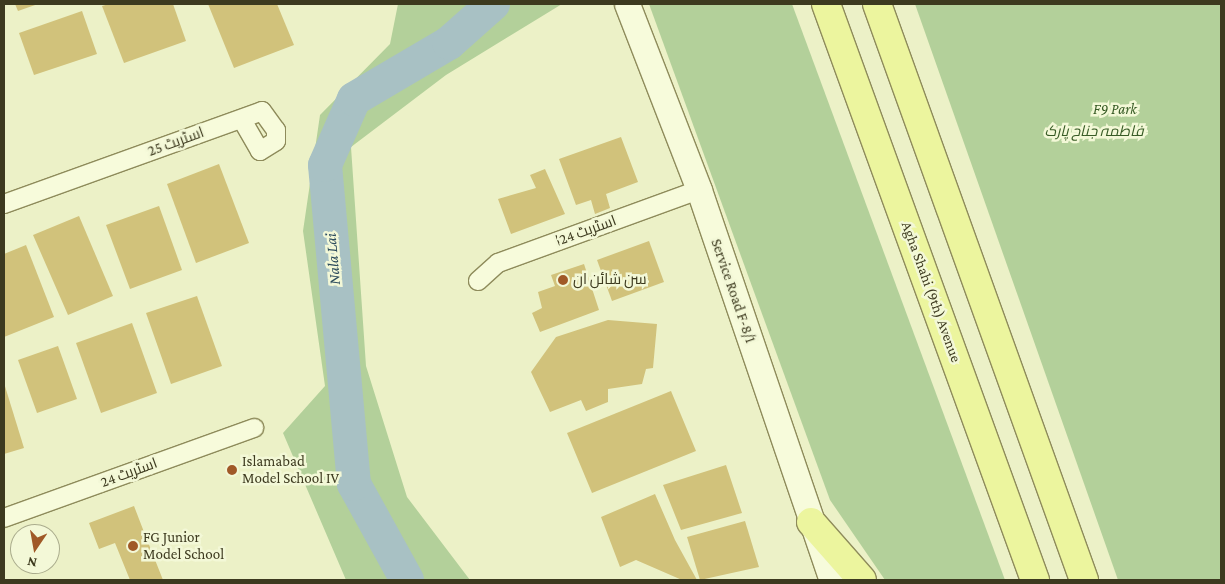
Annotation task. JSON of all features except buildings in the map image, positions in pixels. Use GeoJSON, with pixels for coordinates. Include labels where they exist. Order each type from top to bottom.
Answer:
{"type":"FeatureCollection","features":[{"type":"Feature","properties":{"kind":"main road","name":"Agha Shahi (9th) Avenue"},"geometry":{"type":"LineString","coordinates":[[826,4],[1035,580]]}},
{"type":"Feature","properties":{"kind":"main road"},"geometry":{"type":"LineString","coordinates":[[877,4],[1084,580]]}},
{"type":"Feature","properties":{"kind":"main road"},"geometry":{"type":"LineString","coordinates":[[811,522],[862,580]]}},
{"type":"Feature","properties":{"kind":"street","name":"Service Road F-8/1"},"geometry":{"type":"LineString","coordinates":[[626,4],[699,190],[832,580]]}},
{"type":"Feature","properties":{"kind":"street","name":"اسٹریٹ 25"},"geometry":{"type":"LineString","coordinates":[[4,204],[262,111],[276,130],[276,141],[260,151],[242,120]]}},
{"type":"Feature","properties":{"kind":"street","name":"اسٹریٹ 24ا"},"geometry":{"type":"LineString","coordinates":[[478,281],[498,263],[699,190]]}},
{"type":"Feature","properties":{"kind":"street","name":"اسٹریٹ 24"},"geometry":{"type":"LineString","coordinates":[[4,518],[254,428]]}},
{"type":"Feature","properties":{"kind":"green space"},"geometry":{"type":"Polygon","coordinates":[[[398,4],[562,4],[446,75],[351,147],[366,366],[407,497],[470,580],[346,580],[283,433],[325,386],[303,231],[320,115],[390,44],[398,4]]]}},
{"type":"Feature","properties":{"kind":"green space"},"geometry":{"type":"Polygon","coordinates":[[[649,4],[792,4],[1005,580],[885,580],[830,500],[649,4]]]}},
{"type":"Feature","properties":{"kind":"green space","name":"فاطمہ جناح پارک"},"geometry":{"type":"Polygon","coordinates":[[[915,4],[1221,4],[1221,580],[1118,580],[915,4]]]}},
{"type":"Feature","properties":{"kind":"waterway","name":"Nala Lai"},"geometry":{"type":"LineString","coordinates":[[407,580],[354,484],[325,165],[354,99],[449,43],[493,4]]}},
{"type":"Feature","properties":{"kind":"place","name":"سن شائن ان"},"geometry":{"type":"Point","coordinates":[563,280]}},
{"type":"Feature","properties":{"kind":"place","name":"Islamabad Model School IV"},"geometry":{"type":"Point","coordinates":[232,470]}},
{"type":"Feature","properties":{"kind":"place","name":"FG Junior Model School"},"geometry":{"type":"Point","coordinates":[133,546]}},
{"type":"Feature","properties":{"kind":"park label","name":"F9 Park"},"geometry":{"type":"Point","coordinates":[1115,110]}}]}
